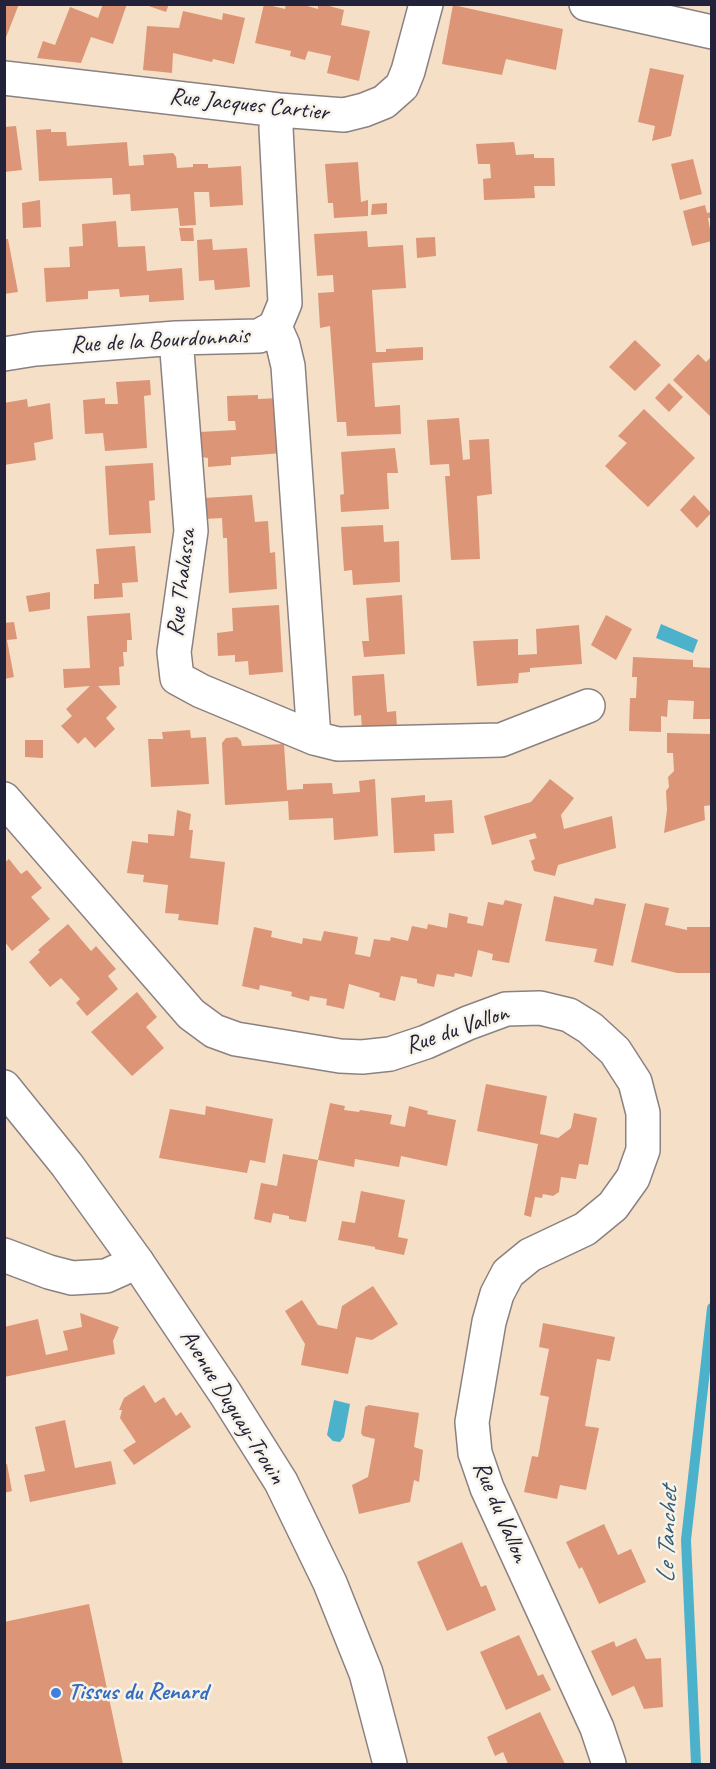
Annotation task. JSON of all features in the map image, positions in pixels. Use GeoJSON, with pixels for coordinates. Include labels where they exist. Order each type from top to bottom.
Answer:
{"type":"FeatureCollection","features":[{"type":"Feature","properties":{"kind":"street","name":"Rue Jacques Cartier"},"geometry":{"type":"LineString","coordinates":[[4,78],[279,110],[344,115],[384,102],[402,86],[426,4]]}},
{"type":"Feature","properties":{"kind":"street"},"geometry":{"type":"LineString","coordinates":[[586,4],[711,32]]}},
{"type":"Feature","properties":{"kind":"street","name":"Rue de la Bourdonnais"},"geometry":{"type":"LineString","coordinates":[[4,354],[35,349],[176,338],[259,336],[275,327],[285,303],[276,128],[279,110]]}},
{"type":"Feature","properties":{"kind":"street"},"geometry":{"type":"LineString","coordinates":[[275,327],[283,345],[288,366],[314,738]]}},
{"type":"Feature","properties":{"kind":"street","name":"Rue Thalassa"},"geometry":{"type":"LineString","coordinates":[[176,338],[191,531],[174,652],[177,678],[201,692],[314,738],[338,744],[501,740],[588,706]]}},
{"type":"Feature","properties":{"kind":"street","name":"Rue du Vallon"},"geometry":{"type":"LineString","coordinates":[[4,799],[191,1014],[214,1030],[236,1039],[340,1056],[362,1057],[390,1054],[426,1042],[506,1009],[540,1008],[568,1015],[590,1028],[615,1052],[635,1082],[643,1113],[643,1150],[633,1178],[613,1206],[585,1228],[530,1255],[508,1273],[497,1294],[489,1322],[472,1422],[475,1453],[487,1488],[597,1728],[609,1764]]}},
{"type":"Feature","properties":{"kind":"street","name":"Avenue Duguay-Trouin"},"geometry":{"type":"LineString","coordinates":[[4,1087],[67,1165],[137,1262],[225,1393],[280,1482],[330,1583],[366,1673],[390,1764]]}},
{"type":"Feature","properties":{"kind":"street"},"geometry":{"type":"LineString","coordinates":[[4,1255],[72,1278],[106,1276],[137,1262]]}},
{"type":"Feature","properties":{"kind":"water"},"geometry":{"type":"Polygon","coordinates":[[[661,624],[698,640],[693,653],[656,638],[661,624]]]}},
{"type":"Feature","properties":{"kind":"water"},"geometry":{"type":"Polygon","coordinates":[[[334,1400],[350,1404],[344,1437],[340,1442],[333,1441],[327,1435],[334,1400]]]}},
{"type":"Feature","properties":{"kind":"building"},"geometry":{"type":"Polygon","coordinates":[[[4,4],[19,4],[5,40],[4,40],[4,4]]]}},
{"type":"Feature","properties":{"kind":"building"},"geometry":{"type":"Polygon","coordinates":[[[103,4],[127,4],[113,44],[91,37],[81,63],[37,58],[43,41],[55,45],[70,7],[98,18],[103,4]]]}},
{"type":"Feature","properties":{"kind":"building"},"geometry":{"type":"Polygon","coordinates":[[[143,4],[169,4],[166,12],[143,4]]]}},
{"type":"Feature","properties":{"kind":"building"},"geometry":{"type":"Polygon","coordinates":[[[264,4],[285,9],[286,4],[300,4],[318,9],[318,4],[322,4],[344,10],[341,25],[370,31],[359,81],[327,73],[331,56],[308,51],[305,60],[290,56],[291,51],[255,43],[264,4]]]}},
{"type":"Feature","properties":{"kind":"building"},"geometry":{"type":"Polygon","coordinates":[[[453,5],[563,29],[556,70],[506,59],[502,75],[442,64],[453,5]]]}},
{"type":"Feature","properties":{"kind":"building"},"geometry":{"type":"Polygon","coordinates":[[[183,11],[222,20],[223,13],[245,18],[234,64],[213,59],[212,62],[173,53],[172,73],[143,70],[147,26],[179,28],[183,11]]]}},
{"type":"Feature","properties":{"kind":"building"},"geometry":{"type":"Polygon","coordinates":[[[650,68],[684,75],[671,136],[652,141],[655,126],[638,122],[650,68]]]}},
{"type":"Feature","properties":{"kind":"building"},"geometry":{"type":"Polygon","coordinates":[[[16,126],[22,170],[4,172],[4,127],[16,126]]]}},
{"type":"Feature","properties":{"kind":"building"},"geometry":{"type":"Polygon","coordinates":[[[51,129],[51,132],[66,132],[67,146],[127,142],[129,166],[144,165],[143,155],[173,153],[176,157],[177,168],[193,167],[193,164],[208,164],[208,168],[241,166],[243,205],[210,207],[209,192],[194,192],[196,225],[180,226],[178,208],[131,211],[130,194],[113,195],[112,178],[39,181],[36,130],[51,129]]]}},
{"type":"Feature","properties":{"kind":"building"},"geometry":{"type":"Polygon","coordinates":[[[514,142],[516,155],[534,154],[534,158],[554,158],[555,186],[534,186],[535,198],[484,200],[483,179],[491,178],[490,164],[478,164],[476,144],[514,142]]]}},
{"type":"Feature","properties":{"kind":"building"},"geometry":{"type":"Polygon","coordinates":[[[693,159],[702,194],[680,200],[671,164],[693,159]]]}},
{"type":"Feature","properties":{"kind":"building"},"geometry":{"type":"Polygon","coordinates":[[[358,162],[361,202],[368,200],[368,216],[334,218],[333,203],[328,203],[325,164],[358,162]]]}},
{"type":"Feature","properties":{"kind":"building"},"geometry":{"type":"Polygon","coordinates":[[[40,200],[41,227],[23,228],[22,203],[40,200]]]}},
{"type":"Feature","properties":{"kind":"building"},"geometry":{"type":"Polygon","coordinates":[[[387,203],[387,214],[371,215],[372,204],[387,203]]]}},
{"type":"Feature","properties":{"kind":"building"},"geometry":{"type":"Polygon","coordinates":[[[705,205],[707,213],[712,212],[712,218],[708,218],[712,241],[692,246],[683,211],[705,205]]]}},
{"type":"Feature","properties":{"kind":"building"},"geometry":{"type":"Polygon","coordinates":[[[116,221],[118,247],[145,246],[147,271],[182,268],[184,300],[149,302],[149,295],[120,297],[119,289],[88,291],[88,299],[46,302],[44,268],[70,267],[69,247],[83,246],[82,224],[116,221]]]}},
{"type":"Feature","properties":{"kind":"building"},"geometry":{"type":"Polygon","coordinates":[[[179,228],[193,228],[194,241],[181,241],[179,228]]]}},
{"type":"Feature","properties":{"kind":"building"},"geometry":{"type":"Polygon","coordinates":[[[367,231],[368,247],[403,245],[406,288],[372,290],[376,352],[386,352],[386,349],[423,347],[423,360],[372,363],[375,407],[400,405],[401,434],[347,436],[346,422],[337,422],[330,326],[320,328],[318,293],[334,292],[333,275],[317,276],[314,234],[367,231]]]}},
{"type":"Feature","properties":{"kind":"building"},"geometry":{"type":"Polygon","coordinates":[[[435,237],[436,256],[417,258],[416,238],[435,237]]]}},
{"type":"Feature","properties":{"kind":"building"},"geometry":{"type":"Polygon","coordinates":[[[4,239],[8,239],[18,292],[4,294],[4,239]]]}},
{"type":"Feature","properties":{"kind":"building"},"geometry":{"type":"Polygon","coordinates":[[[212,239],[213,250],[247,248],[250,287],[215,290],[214,280],[199,281],[197,240],[212,239]]]}},
{"type":"Feature","properties":{"kind":"building"},"geometry":{"type":"Polygon","coordinates":[[[635,340],[661,365],[635,391],[609,367],[635,340]]]}},
{"type":"Feature","properties":{"kind":"building"},"geometry":{"type":"Polygon","coordinates":[[[698,354],[706,362],[712,356],[712,418],[673,380],[698,354]]]}},
{"type":"Feature","properties":{"kind":"building"},"geometry":{"type":"Polygon","coordinates":[[[150,380],[151,395],[144,396],[147,448],[105,451],[103,433],[85,434],[83,400],[105,398],[105,404],[118,404],[116,382],[150,380]]]}},
{"type":"Feature","properties":{"kind":"building"},"geometry":{"type":"Polygon","coordinates":[[[669,383],[683,397],[669,412],[655,398],[669,383]]]}},
{"type":"Feature","properties":{"kind":"building"},"geometry":{"type":"Polygon","coordinates":[[[258,395],[258,399],[280,398],[283,453],[231,457],[231,465],[208,467],[208,458],[201,457],[200,432],[236,430],[235,421],[228,421],[227,396],[258,395]]]}},
{"type":"Feature","properties":{"kind":"building"},"geometry":{"type":"Polygon","coordinates":[[[27,399],[28,407],[50,403],[53,439],[34,443],[36,460],[4,465],[4,403],[27,399]]]}},
{"type":"Feature","properties":{"kind":"building"},"geometry":{"type":"Polygon","coordinates":[[[644,409],[695,458],[648,507],[605,466],[627,443],[618,436],[644,409]]]}},
{"type":"Feature","properties":{"kind":"building"},"geometry":{"type":"Polygon","coordinates":[[[459,418],[463,460],[470,459],[469,440],[489,439],[492,494],[477,496],[480,559],[451,560],[445,476],[450,476],[449,464],[430,465],[427,420],[459,418]]]}},
{"type":"Feature","properties":{"kind":"building"},"geometry":{"type":"Polygon","coordinates":[[[395,448],[398,473],[387,473],[389,509],[341,512],[340,495],[344,494],[341,452],[395,448]]]}},
{"type":"Feature","properties":{"kind":"building"},"geometry":{"type":"Polygon","coordinates":[[[153,463],[155,500],[149,501],[151,533],[109,535],[105,466],[153,463]]]}},
{"type":"Feature","properties":{"kind":"building"},"geometry":{"type":"Polygon","coordinates":[[[252,495],[255,522],[268,521],[270,553],[275,552],[277,589],[229,593],[227,538],[223,538],[222,518],[205,519],[204,498],[252,495]]]}},
{"type":"Feature","properties":{"kind":"building"},"geometry":{"type":"Polygon","coordinates":[[[694,495],[711,513],[697,528],[680,510],[694,495]]]}},
{"type":"Feature","properties":{"kind":"building"},"geometry":{"type":"Polygon","coordinates":[[[383,525],[384,542],[399,541],[400,582],[353,585],[352,570],[344,571],[341,527],[383,525]]]}},
{"type":"Feature","properties":{"kind":"building"},"geometry":{"type":"Polygon","coordinates":[[[135,546],[138,582],[122,583],[123,597],[94,599],[94,584],[99,584],[96,549],[135,546]]]}},
{"type":"Feature","properties":{"kind":"building"},"geometry":{"type":"Polygon","coordinates":[[[50,592],[50,609],[29,612],[26,596],[50,592]]]}},
{"type":"Feature","properties":{"kind":"building"},"geometry":{"type":"Polygon","coordinates":[[[402,595],[405,654],[364,657],[362,641],[369,641],[366,598],[402,595]]]}},
{"type":"Feature","properties":{"kind":"building"},"geometry":{"type":"Polygon","coordinates":[[[279,605],[283,672],[249,675],[248,661],[235,662],[235,655],[218,656],[217,633],[233,631],[232,608],[279,605]]]}},
{"type":"Feature","properties":{"kind":"building"},"geometry":{"type":"Polygon","coordinates":[[[130,613],[132,640],[127,640],[127,652],[123,652],[124,666],[119,667],[120,685],[98,686],[117,707],[106,718],[115,729],[95,748],[85,737],[78,744],[61,726],[72,716],[66,709],[90,686],[64,688],[63,669],[90,668],[87,616],[130,613]]]}},
{"type":"Feature","properties":{"kind":"building"},"geometry":{"type":"Polygon","coordinates":[[[606,615],[632,629],[616,660],[591,645],[606,615]]]}},
{"type":"Feature","properties":{"kind":"building"},"geometry":{"type":"Polygon","coordinates":[[[14,622],[17,639],[7,640],[14,677],[4,679],[4,623],[14,622]]]}},
{"type":"Feature","properties":{"kind":"building"},"geometry":{"type":"Polygon","coordinates":[[[579,625],[582,664],[530,668],[530,672],[519,673],[518,683],[477,686],[473,641],[518,639],[518,655],[537,654],[536,629],[579,625]]]}},
{"type":"Feature","properties":{"kind":"building"},"geometry":{"type":"Polygon","coordinates":[[[633,657],[693,660],[693,667],[712,668],[712,719],[693,719],[694,701],[668,700],[667,717],[661,716],[661,732],[629,731],[630,698],[636,698],[637,677],[632,677],[633,657]]]}},
{"type":"Feature","properties":{"kind":"building"},"geometry":{"type":"Polygon","coordinates":[[[384,674],[387,712],[396,711],[397,727],[362,729],[361,715],[354,716],[352,676],[384,674]]]}},
{"type":"Feature","properties":{"kind":"building"},"geometry":{"type":"Polygon","coordinates":[[[190,730],[191,738],[206,737],[209,784],[151,787],[148,739],[163,739],[162,732],[190,730]]]}},
{"type":"Feature","properties":{"kind":"building"},"geometry":{"type":"Polygon","coordinates":[[[667,733],[712,734],[712,805],[704,806],[705,820],[664,833],[668,777],[674,771],[673,753],[667,753],[667,733]]]}},
{"type":"Feature","properties":{"kind":"building"},"geometry":{"type":"Polygon","coordinates":[[[237,737],[242,746],[284,744],[287,790],[303,789],[303,784],[332,783],[333,794],[360,792],[359,781],[375,779],[378,836],[334,840],[333,818],[289,820],[288,801],[225,805],[222,743],[226,738],[237,737]]]}},
{"type":"Feature","properties":{"kind":"building"},"geometry":{"type":"Polygon","coordinates":[[[25,740],[43,740],[43,758],[25,757],[25,740]]]}},
{"type":"Feature","properties":{"kind":"building"},"geometry":{"type":"Polygon","coordinates":[[[550,779],[574,798],[561,815],[564,829],[612,816],[616,848],[558,865],[555,876],[534,871],[531,861],[535,859],[529,840],[537,838],[535,833],[492,845],[484,816],[531,802],[550,779]]]}},
{"type":"Feature","properties":{"kind":"building"},"geometry":{"type":"Polygon","coordinates":[[[425,795],[425,802],[452,800],[454,833],[434,834],[435,851],[394,853],[391,798],[425,795]]]}},
{"type":"Feature","properties":{"kind":"building"},"geometry":{"type":"Polygon","coordinates":[[[177,810],[191,814],[189,830],[193,830],[190,858],[225,862],[218,925],[178,920],[179,914],[165,913],[168,885],[143,882],[144,875],[127,873],[132,841],[148,843],[148,834],[174,836],[177,810]]]}},
{"type":"Feature","properties":{"kind":"building"},"geometry":{"type":"Polygon","coordinates":[[[9,859],[21,874],[27,870],[42,888],[31,897],[50,919],[12,951],[4,941],[4,863],[9,859]]]}},
{"type":"Feature","properties":{"kind":"building"},"geometry":{"type":"Polygon","coordinates":[[[554,896],[593,905],[595,898],[626,904],[613,966],[594,962],[597,949],[545,941],[554,896]]]}},
{"type":"Feature","properties":{"kind":"building"},"geometry":{"type":"Polygon","coordinates":[[[505,900],[522,904],[509,963],[492,960],[493,954],[478,950],[472,977],[455,973],[454,977],[437,974],[434,987],[417,983],[417,979],[401,976],[395,1001],[379,997],[380,993],[349,984],[344,1009],[326,1005],[327,999],[310,996],[309,1001],[291,996],[292,992],[260,985],[259,990],[242,986],[254,927],[272,931],[271,937],[302,944],[303,938],[321,941],[324,931],[358,937],[355,954],[370,957],[374,939],[390,941],[391,937],[408,941],[412,926],[427,929],[428,924],[447,928],[449,913],[468,917],[467,923],[483,926],[488,902],[503,905],[505,900]]]}},
{"type":"Feature","properties":{"kind":"building"},"geometry":{"type":"Polygon","coordinates":[[[645,903],[669,908],[665,925],[687,930],[687,927],[712,927],[712,973],[677,973],[631,962],[645,903]]]}},
{"type":"Feature","properties":{"kind":"building"},"geometry":{"type":"Polygon","coordinates":[[[68,924],[91,951],[96,946],[116,969],[108,976],[118,989],[87,1016],[76,1003],[80,999],[61,978],[50,987],[29,962],[40,952],[38,950],[68,924]]]}},
{"type":"Feature","properties":{"kind":"building"},"geometry":{"type":"Polygon","coordinates":[[[137,992],[157,1017],[146,1027],[164,1048],[132,1076],[91,1032],[137,992]]]}},
{"type":"Feature","properties":{"kind":"building"},"geometry":{"type":"Polygon","coordinates":[[[486,1084],[547,1096],[540,1134],[558,1138],[571,1128],[574,1113],[597,1118],[588,1165],[579,1164],[576,1179],[561,1177],[559,1192],[553,1196],[543,1194],[542,1198],[535,1197],[531,1217],[524,1215],[538,1144],[477,1131],[486,1084]]]}},
{"type":"Feature","properties":{"kind":"building"},"geometry":{"type":"Polygon","coordinates":[[[330,1103],[345,1106],[344,1110],[392,1115],[390,1124],[405,1127],[409,1106],[428,1111],[427,1114],[456,1120],[447,1166],[401,1156],[399,1167],[355,1159],[354,1167],[318,1160],[330,1103]]]}},
{"type":"Feature","properties":{"kind":"building"},"geometry":{"type":"Polygon","coordinates":[[[206,1106],[273,1119],[265,1163],[250,1160],[247,1173],[159,1158],[170,1109],[205,1115],[206,1106]]]}},
{"type":"Feature","properties":{"kind":"building"},"geometry":{"type":"Polygon","coordinates":[[[283,1154],[318,1160],[306,1222],[273,1213],[271,1223],[254,1219],[261,1183],[277,1186],[283,1154]]]}},
{"type":"Feature","properties":{"kind":"building"},"geometry":{"type":"Polygon","coordinates":[[[361,1191],[405,1200],[398,1237],[408,1239],[404,1255],[338,1240],[342,1221],[355,1223],[361,1191]]]}},
{"type":"Feature","properties":{"kind":"building"},"geometry":{"type":"Polygon","coordinates":[[[373,1286],[398,1324],[372,1340],[356,1337],[348,1374],[301,1365],[305,1344],[285,1311],[302,1300],[318,1325],[337,1329],[342,1306],[373,1286]]]}},
{"type":"Feature","properties":{"kind":"building"},"geometry":{"type":"Polygon","coordinates":[[[80,1313],[119,1327],[113,1341],[115,1354],[4,1377],[4,1327],[38,1319],[46,1355],[68,1350],[63,1331],[82,1327],[80,1313]]]}},
{"type":"Feature","properties":{"kind":"building"},"geometry":{"type":"Polygon","coordinates":[[[543,1323],[615,1337],[610,1361],[597,1359],[585,1426],[599,1428],[586,1490],[560,1485],[557,1499],[524,1492],[532,1456],[538,1457],[549,1397],[540,1395],[549,1349],[539,1347],[543,1323]]]}},
{"type":"Feature","properties":{"kind":"building"},"geometry":{"type":"Polygon","coordinates":[[[144,1385],[155,1403],[164,1397],[176,1416],[181,1412],[191,1427],[134,1465],[123,1450],[136,1442],[120,1418],[122,1410],[119,1410],[124,1398],[144,1385]]]}},
{"type":"Feature","properties":{"kind":"building"},"geometry":{"type":"Polygon","coordinates":[[[369,1405],[419,1413],[414,1447],[423,1450],[419,1482],[414,1480],[410,1502],[359,1514],[352,1485],[368,1477],[375,1439],[363,1436],[361,1433],[365,1407],[369,1405]]]}},
{"type":"Feature","properties":{"kind":"building"},"geometry":{"type":"Polygon","coordinates":[[[65,1420],[75,1468],[111,1461],[116,1484],[30,1502],[24,1475],[45,1471],[35,1427],[65,1420]]]}},
{"type":"Feature","properties":{"kind":"building"},"geometry":{"type":"Polygon","coordinates":[[[7,1464],[12,1491],[4,1493],[4,1465],[7,1464]]]}},
{"type":"Feature","properties":{"kind":"building"},"geometry":{"type":"Polygon","coordinates":[[[604,1524],[618,1555],[631,1549],[646,1582],[599,1604],[582,1567],[579,1569],[566,1542],[604,1524]]]}},
{"type":"Feature","properties":{"kind":"building"},"geometry":{"type":"Polygon","coordinates":[[[462,1542],[481,1587],[486,1585],[496,1610],[447,1631],[417,1562],[462,1542]]]}},
{"type":"Feature","properties":{"kind":"building","name":"Tissus du Renard"},"geometry":{"type":"Polygon","coordinates":[[[89,1604],[123,1764],[4,1764],[4,1622],[89,1604]]]}},
{"type":"Feature","properties":{"kind":"building"},"geometry":{"type":"Polygon","coordinates":[[[519,1635],[538,1676],[543,1674],[551,1690],[506,1710],[480,1652],[519,1635]]]}},
{"type":"Feature","properties":{"kind":"building"},"geometry":{"type":"Polygon","coordinates":[[[636,1638],[646,1659],[661,1658],[663,1707],[644,1709],[634,1686],[612,1696],[591,1651],[614,1641],[616,1647],[636,1638]]]}},
{"type":"Feature","properties":{"kind":"building"},"geometry":{"type":"Polygon","coordinates":[[[540,1712],[565,1764],[508,1764],[503,1752],[495,1756],[487,1737],[540,1712]]]}},
{"type":"Feature","properties":{"kind":"waterway","name":"Le Tanchet"},"geometry":{"type":"LineString","coordinates":[[696,1764],[686,1540],[712,1308]]}},
{"type":"Feature","properties":{"kind":"place","name":"Tissus du Renard"},"geometry":{"type":"Point","coordinates":[56,1693]}}]}
